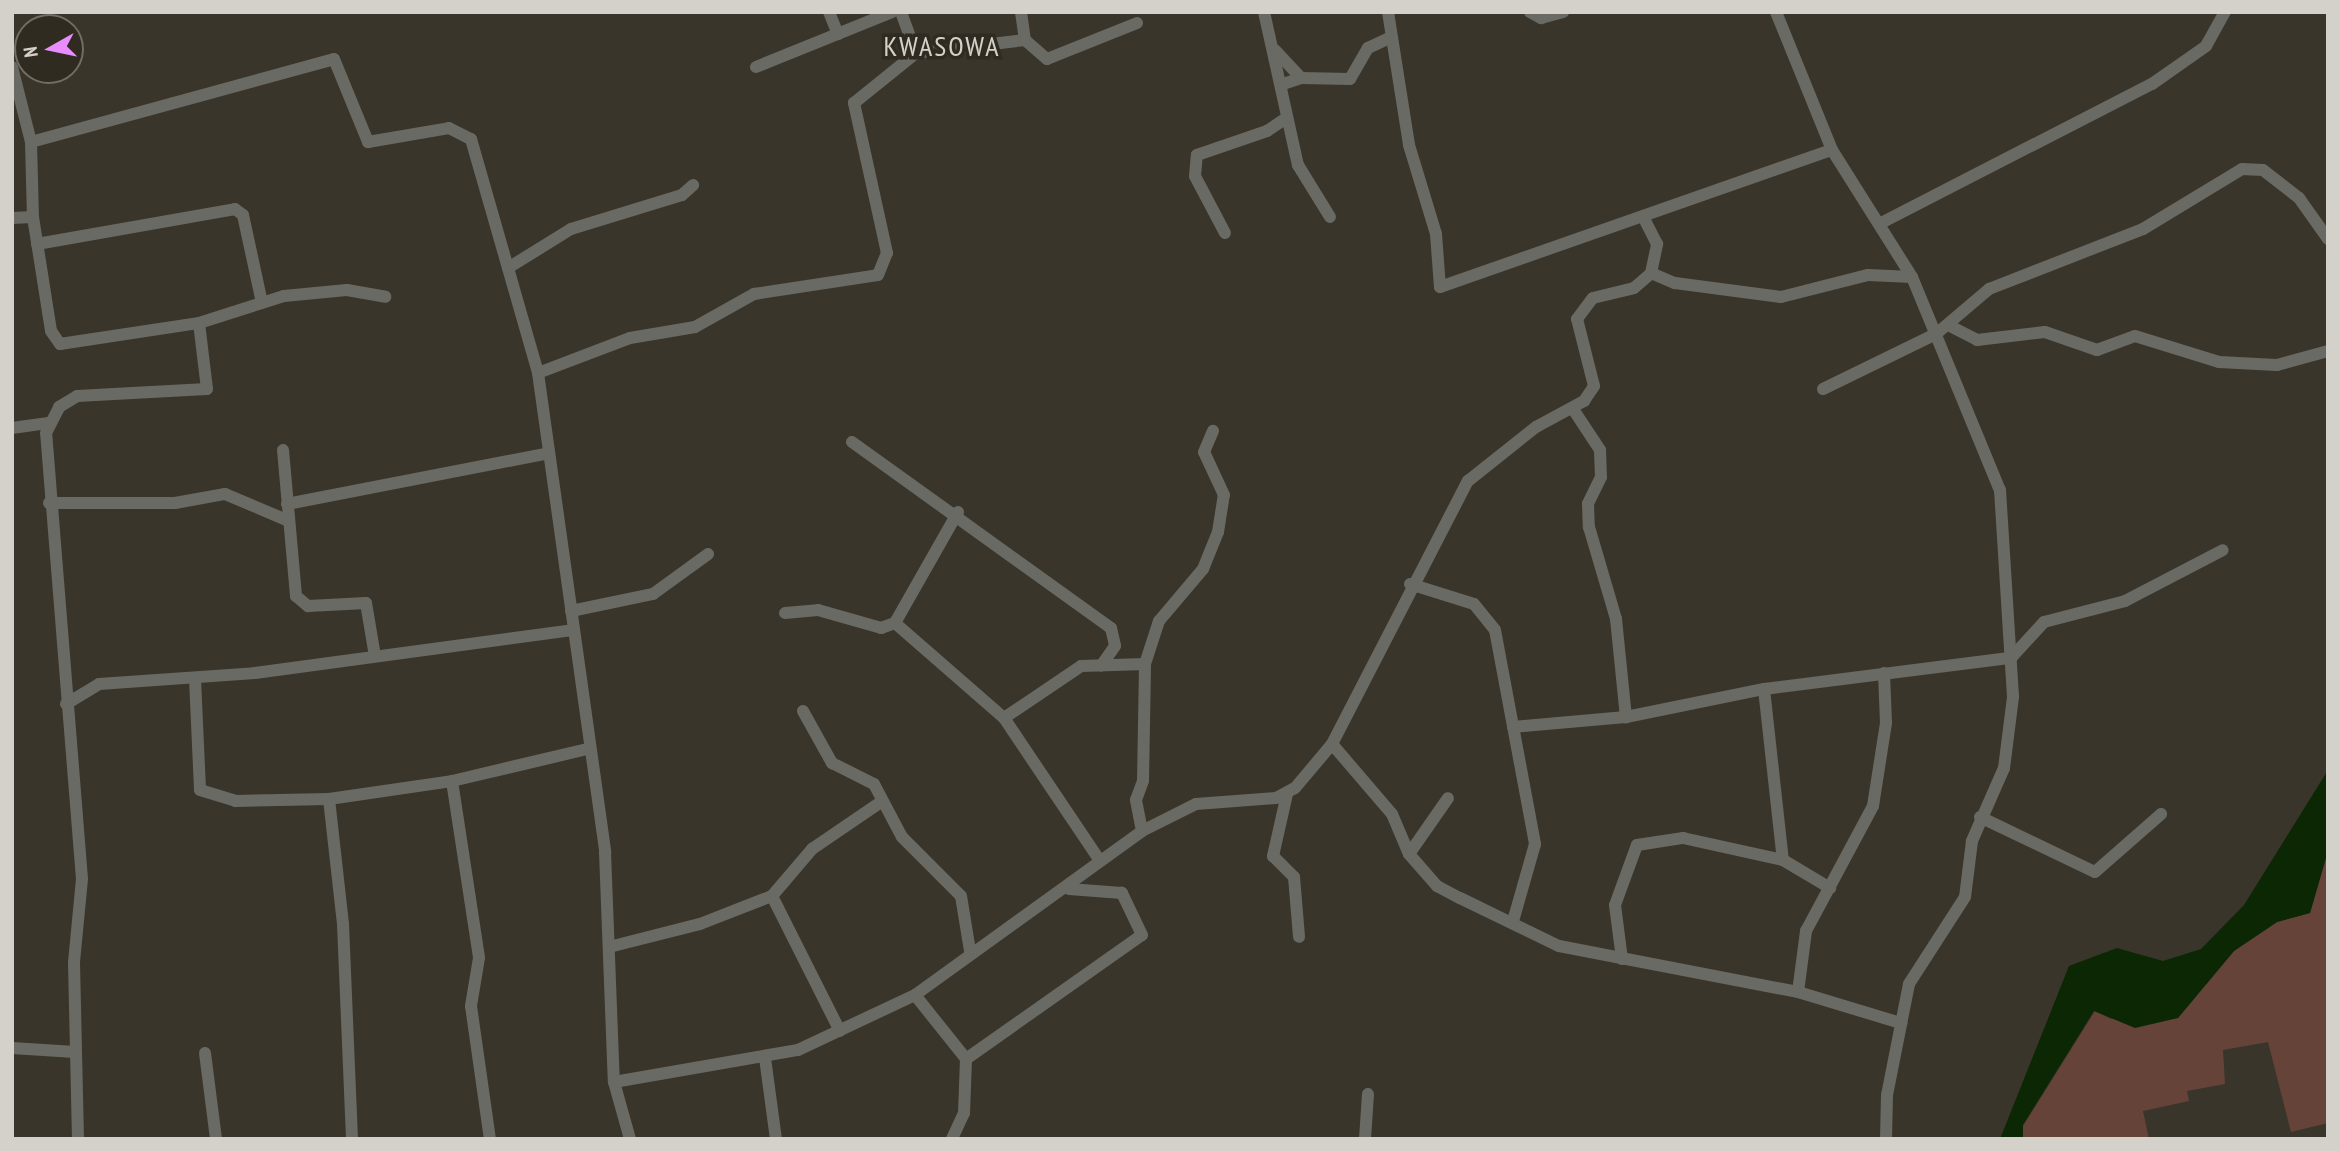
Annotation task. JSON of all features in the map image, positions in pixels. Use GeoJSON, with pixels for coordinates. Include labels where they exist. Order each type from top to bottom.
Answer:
{"type":"FeatureCollection","features":[{"type":"Feature","properties":{"kind":"street"},"geometry":{"type":"LineString","coordinates":[[829,12],[838,34]]}},
{"type":"Feature","properties":{"kind":"street"},"geometry":{"type":"LineString","coordinates":[[755,67],[891,12]]}},
{"type":"Feature","properties":{"kind":"street"},"geometry":{"type":"LineString","coordinates":[[901,12],[916,53]]}},
{"type":"Feature","properties":{"kind":"street"},"geometry":{"type":"LineString","coordinates":[[1021,12],[1026,40],[1046,59],[1138,23]]}},
{"type":"Feature","properties":{"kind":"street"},"geometry":{"type":"LineString","coordinates":[[1264,12],[1283,84],[1285,119],[1302,174],[1330,217]]}},
{"type":"Feature","properties":{"kind":"street"},"geometry":{"type":"LineString","coordinates":[[1388,12],[1409,145],[1436,234],[1440,287],[1832,150]]}},
{"type":"Feature","properties":{"kind":"street"},"geometry":{"type":"LineString","coordinates":[[1530,12],[1541,18],[1563,12]]}},
{"type":"Feature","properties":{"kind":"street"},"geometry":{"type":"LineString","coordinates":[[1776,12],[1832,150],[1881,223],[1912,277],[2000,490],[2011,658],[2004,768],[1980,817],[1965,897],[1909,984],[1901,1023],[1886,1139]]}},
{"type":"Feature","properties":{"kind":"street"},"geometry":{"type":"LineString","coordinates":[[1881,223],[2124,102],[2206,46],[2225,12]]}},
{"type":"Feature","properties":{"kind":"street"},"geometry":{"type":"LineString","coordinates":[[1283,84],[1301,78],[1350,79],[1368,48],[1392,37]]}},
{"type":"Feature","properties":{"kind":"street"},"geometry":{"type":"LineString","coordinates":[[538,373],[630,338],[695,327],[754,294],[883,271],[887,253],[854,103],[916,53],[1026,40]]}},
{"type":"Feature","properties":{"kind":"street"},"geometry":{"type":"LineString","coordinates":[[1273,48],[1301,78]]}},
{"type":"Feature","properties":{"kind":"street"},"geometry":{"type":"LineString","coordinates":[[31,142],[334,59],[369,142],[449,128],[471,139],[538,373],[574,630],[613,946],[614,1082],[630,1139]]}},
{"type":"Feature","properties":{"kind":"street"},"geometry":{"type":"LineString","coordinates":[[12,67],[31,142],[33,217],[51,331],[60,344],[199,323],[262,303],[347,290],[385,297]]}},
{"type":"Feature","properties":{"kind":"street"},"geometry":{"type":"LineString","coordinates":[[1225,233],[1195,176],[1197,155],[1267,131],[1285,119]]}},
{"type":"Feature","properties":{"kind":"street"},"geometry":{"type":"LineString","coordinates":[[1823,388],[1936,334],[1989,289],[2143,229],[2242,169],[2263,170],[2300,198],[2328,239]]}},
{"type":"Feature","properties":{"kind":"street"},"geometry":{"type":"LineString","coordinates":[[508,268],[571,229],[682,195],[693,186]]}},
{"type":"Feature","properties":{"kind":"street"},"geometry":{"type":"LineString","coordinates":[[37,244],[234,209],[243,215],[262,303]]}},
{"type":"Feature","properties":{"kind":"street"},"geometry":{"type":"LineString","coordinates":[[1299,937],[1294,877],[1273,856],[1287,794],[1332,744],[1409,584],[1468,481],[1536,427],[1573,409],[1594,387],[1577,334],[1581,306],[1634,288],[1651,273],[1657,244],[1643,216]]}},
{"type":"Feature","properties":{"kind":"street"},"geometry":{"type":"LineString","coordinates":[[12,218],[33,217]]}},
{"type":"Feature","properties":{"kind":"street"},"geometry":{"type":"LineString","coordinates":[[1651,273],[1675,283],[1781,297],[1868,275],[1912,277]]}},
{"type":"Feature","properties":{"kind":"street"},"geometry":{"type":"LineString","coordinates":[[78,1139],[74,962],[82,879],[49,503],[49,423],[66,400],[77,396],[207,389],[199,323]]}},
{"type":"Feature","properties":{"kind":"street"},"geometry":{"type":"LineString","coordinates":[[1948,325],[1977,340],[2045,332],[2097,350],[2135,336],[2220,362],[2277,365],[2328,351]]}},
{"type":"Feature","properties":{"kind":"street"},"geometry":{"type":"LineString","coordinates":[[1573,409],[1600,450],[1601,477],[1588,504],[1589,527],[1616,619],[1626,717]]}},
{"type":"Feature","properties":{"kind":"street"},"geometry":{"type":"LineString","coordinates":[[12,428],[49,423]]}},
{"type":"Feature","properties":{"kind":"street"},"geometry":{"type":"LineString","coordinates":[[1142,831],[1136,800],[1143,782],[1145,664],[1158,621],[1203,569],[1217,532],[1224,495],[1204,452],[1213,431]]}},
{"type":"Feature","properties":{"kind":"street"},"geometry":{"type":"LineString","coordinates":[[852,442],[958,512],[1111,628],[1115,646],[1101,666]]}},
{"type":"Feature","properties":{"kind":"street"},"geometry":{"type":"LineString","coordinates":[[283,450],[296,596],[308,606],[366,603],[375,656]]}},
{"type":"Feature","properties":{"kind":"street"},"geometry":{"type":"LineString","coordinates":[[287,504],[549,453]]}},
{"type":"Feature","properties":{"kind":"street"},"geometry":{"type":"LineString","coordinates":[[49,503],[175,503],[225,494],[289,521]]}},
{"type":"Feature","properties":{"kind":"street"},"geometry":{"type":"LineString","coordinates":[[785,613],[818,610],[881,628],[895,623],[958,512]]}},
{"type":"Feature","properties":{"kind":"street"},"geometry":{"type":"LineString","coordinates":[[1513,727],[1626,717],[1765,690],[2011,658],[2044,622],[2125,601],[2223,550]]}},
{"type":"Feature","properties":{"kind":"street"},"geometry":{"type":"LineString","coordinates":[[571,611],[653,594],[708,554]]}},
{"type":"Feature","properties":{"kind":"street"},"geometry":{"type":"LineString","coordinates":[[1409,584],[1458,596],[1491,620],[1535,844],[1513,921]]}},
{"type":"Feature","properties":{"kind":"street"},"geometry":{"type":"LineString","coordinates":[[895,623],[1004,718],[1098,858]]}},
{"type":"Feature","properties":{"kind":"street"},"geometry":{"type":"LineString","coordinates":[[66,704],[99,684],[195,679],[574,630]]}},
{"type":"Feature","properties":{"kind":"street"},"geometry":{"type":"LineString","coordinates":[[1004,718],[1081,666],[1145,664]]}},
{"type":"Feature","properties":{"kind":"street"},"geometry":{"type":"LineString","coordinates":[[1798,992],[1806,931],[1872,806],[1886,723],[1884,673]]}},
{"type":"Feature","properties":{"kind":"street"},"geometry":{"type":"LineString","coordinates":[[195,679],[203,793],[235,801],[329,799],[452,780],[587,749]]}},
{"type":"Feature","properties":{"kind":"street"},"geometry":{"type":"LineString","coordinates":[[1765,690],[1783,860]]}},
{"type":"Feature","properties":{"kind":"street"},"geometry":{"type":"LineString","coordinates":[[803,711],[832,762],[874,784],[881,802],[902,837],[961,896],[970,951]]}},
{"type":"Feature","properties":{"kind":"street"},"geometry":{"type":"LineString","coordinates":[[1332,744],[1392,814],[1409,853],[1437,886],[1513,921],[1559,946],[1798,992],[1901,1023]]}},
{"type":"Feature","properties":{"kind":"street"},"geometry":{"type":"LineString","coordinates":[[452,780],[479,958],[471,1006],[490,1139]]}},
{"type":"Feature","properties":{"kind":"street"},"geometry":{"type":"LineString","coordinates":[[614,1082],[765,1058],[840,1031],[915,995],[970,951],[1069,889],[1098,858],[1142,831],[1196,804],[1287,794]]}},
{"type":"Feature","properties":{"kind":"street"},"geometry":{"type":"LineString","coordinates":[[1409,853],[1448,798]]}},
{"type":"Feature","properties":{"kind":"street"},"geometry":{"type":"LineString","coordinates":[[329,799],[343,924],[352,1139]]}},
{"type":"Feature","properties":{"kind":"street"},"geometry":{"type":"LineString","coordinates":[[613,946],[700,924],[772,896],[812,849],[881,802]]}},
{"type":"Feature","properties":{"kind":"street"},"geometry":{"type":"LineString","coordinates":[[1980,817],[2095,872],[2161,814]]}},
{"type":"Feature","properties":{"kind":"street"},"geometry":{"type":"LineString","coordinates":[[1622,958],[1615,905],[1637,845],[1683,838],[1783,860],[1830,888]]}},
{"type":"Feature","properties":{"kind":"street"},"geometry":{"type":"LineString","coordinates":[[966,1059],[1142,935],[1122,892],[1069,889]]}},
{"type":"Feature","properties":{"kind":"street"},"geometry":{"type":"LineString","coordinates":[[772,896],[840,1031]]}},
{"type":"Feature","properties":{"kind":"street"},"geometry":{"type":"LineString","coordinates":[[915,995],[966,1059],[964,1113],[952,1139]]}},
{"type":"Feature","properties":{"kind":"street"},"geometry":{"type":"LineString","coordinates":[[12,1048],[75,1052]]}},
{"type":"Feature","properties":{"kind":"street"},"geometry":{"type":"LineString","coordinates":[[205,1053],[216,1139]]}},
{"type":"Feature","properties":{"kind":"street"},"geometry":{"type":"LineString","coordinates":[[765,1058],[776,1139]]}},
{"type":"Feature","properties":{"kind":"street"},"geometry":{"type":"LineString","coordinates":[[1365,1139],[1368,1094]]}},
{"type":"Feature","properties":{"kind":"shaded area"},"geometry":{"type":"Polygon","coordinates":[[[2328,770],[2328,851],[2310,913],[2277,922],[2234,951],[2178,1018],[2135,1028],[2094,1011],[2023,1125],[2023,1139],[2000,1139],[2069,966],[2117,948],[2163,961],[2201,949],[2244,905],[2328,770]]]}},
{"type":"Feature","properties":{"kind":"shaded area"},"geometry":{"type":"Polygon","coordinates":[[[2328,851],[2328,1123],[2291,1132],[2268,1042],[2223,1050],[2225,1084],[2187,1091],[2189,1101],[2143,1111],[2149,1139],[2023,1139],[2023,1126],[2095,1011],[2111,1019],[2178,1018],[2234,951],[2277,922],[2310,913],[2328,851]]]}},
{"type":"Feature","properties":{"kind":"district","name":"KWASOWA"},"geometry":{"type":"Point","coordinates":[942,46]}}]}
